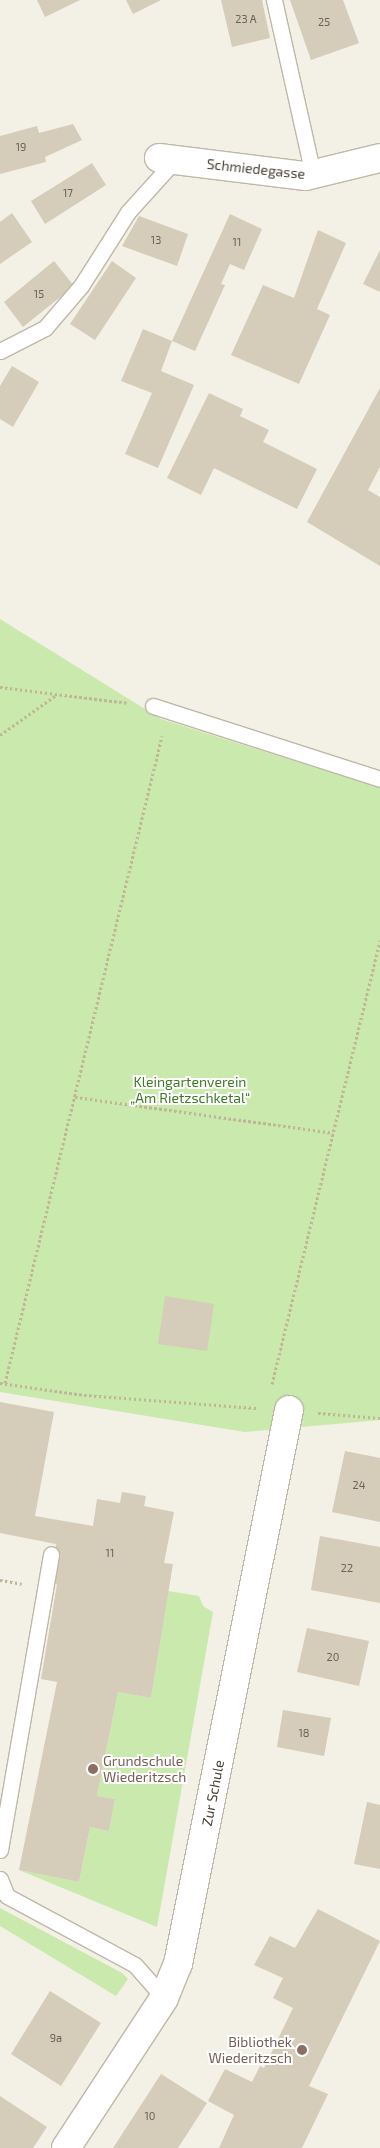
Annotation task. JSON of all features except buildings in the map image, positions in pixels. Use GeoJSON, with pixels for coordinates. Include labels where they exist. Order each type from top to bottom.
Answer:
{"type":"FeatureCollection","features":[{"type":"Feature","properties":{"kind":"street","name":"Schmiedegasse"},"geometry":{"type":"LineString","coordinates":[[167,159],[313,174],[380,158]]}},
{"type":"Feature","properties":{"kind":"street","name":"Zur Schule"},"geometry":{"type":"LineString","coordinates":[[66,2148],[164,1998],[178,1964],[278,1409]]}},
{"type":"Feature","properties":{"kind":"lane"},"geometry":{"type":"LineString","coordinates":[[274,0],[313,174]]}},
{"type":"Feature","properties":{"kind":"lane"},"geometry":{"type":"LineString","coordinates":[[0,351],[45,328],[81,286],[128,212],[167,159]]}},
{"type":"Feature","properties":{"kind":"lane"},"geometry":{"type":"LineString","coordinates":[[153,706],[380,779]]}},
{"type":"Feature","properties":{"kind":"lane"},"geometry":{"type":"LineString","coordinates":[[0,1850],[51,1554]]}},
{"type":"Feature","properties":{"kind":"lane"},"geometry":{"type":"LineString","coordinates":[[0,1879],[7,1896],[135,1965],[164,1998]]}},
{"type":"Feature","properties":{"kind":"path"},"geometry":{"type":"LineString","coordinates":[[0,687],[153,706]]}},
{"type":"Feature","properties":{"kind":"path"},"geometry":{"type":"LineString","coordinates":[[0,735],[56,694]]}},
{"type":"Feature","properties":{"kind":"path"},"geometry":{"type":"LineString","coordinates":[[5,1383],[168,711]]}},
{"type":"Feature","properties":{"kind":"path"},"geometry":{"type":"LineString","coordinates":[[278,1409],[333,1133],[380,940]]}},
{"type":"Feature","properties":{"kind":"path"},"geometry":{"type":"LineString","coordinates":[[75,1097],[333,1133]]}},
{"type":"Feature","properties":{"kind":"path"},"geometry":{"type":"LineString","coordinates":[[0,1383],[84,1395],[380,1418]]}},
{"type":"Feature","properties":{"kind":"green space","name":"Kleingartenverein „Am Rietzschketal“"},"geometry":{"type":"Polygon","coordinates":[[[0,619],[161,719],[380,788],[380,1420],[245,1432],[0,1392],[0,619]]]}},
{"type":"Feature","properties":{"kind":"green space"},"geometry":{"type":"Polygon","coordinates":[[[168,1591],[199,1596],[203,1606],[213,1612],[157,1927],[19,1870],[79,1882],[90,1827],[109,1831],[115,1799],[97,1796],[118,1692],[151,1698],[168,1591]]]}},
{"type":"Feature","properties":{"kind":"green space"},"geometry":{"type":"Polygon","coordinates":[[[0,1908],[122,1973],[128,1979],[116,1996],[0,1926],[0,1908]]]}},
{"type":"Feature","properties":{"kind":"place","name":"Grundschule Wiederitzsch"},"geometry":{"type":"Point","coordinates":[93,1769]}},
{"type":"Feature","properties":{"kind":"place","name":"Bibliothek Wiederitzsch"},"geometry":{"type":"Point","coordinates":[302,2050]}}]}
